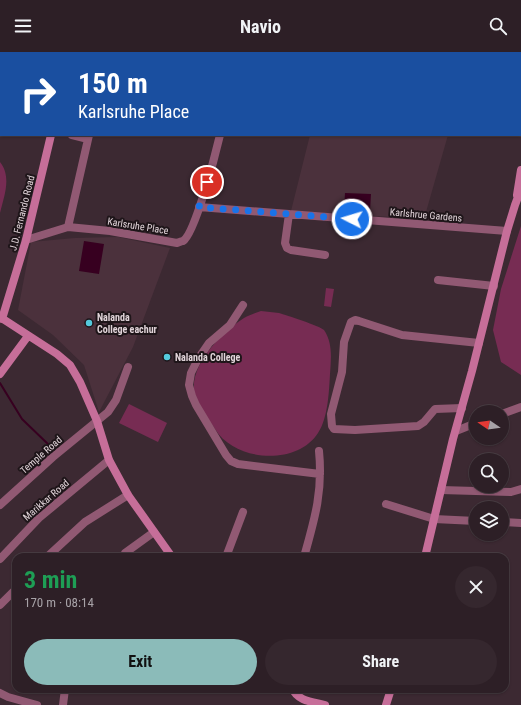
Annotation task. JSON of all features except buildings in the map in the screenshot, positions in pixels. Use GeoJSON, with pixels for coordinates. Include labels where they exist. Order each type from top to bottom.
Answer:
{"type":"FeatureCollection","features":[{"type":"Feature","properties":{"kind":"main road","name":"J.D. Fernando Road"},"geometry":{"type":"LineString","coordinates":[[1,318],[26,240],[51,136]]}},
{"type":"Feature","properties":{"kind":"main road"},"geometry":{"type":"LineString","coordinates":[[515,205],[521,170]]}},
{"type":"Feature","properties":{"kind":"main road"},"geometry":{"type":"LineString","coordinates":[[426,553],[507,232],[521,189]]}},
{"type":"Feature","properties":{"kind":"main road"},"geometry":{"type":"LineString","coordinates":[[1,318],[57,354],[70,365],[80,382],[96,420],[109,460],[128,494],[169,553]]}},
{"type":"Feature","properties":{"kind":"main road"},"geometry":{"type":"LineString","coordinates":[[0,374],[28,336]]}},
{"type":"Feature","properties":{"kind":"main road"},"geometry":{"type":"LineString","coordinates":[[295,693],[303,700],[325,705]]}},
{"type":"Feature","properties":{"kind":"main road"},"geometry":{"type":"LineString","coordinates":[[386,705],[390,693]]}},
{"type":"Feature","properties":{"kind":"street","name":"Karlsruhe Place"},"geometry":{"type":"LineString","coordinates":[[26,240],[68,227],[110,231],[177,243],[183,241],[187,236],[199,207],[220,136]]}},
{"type":"Feature","properties":{"kind":"street"},"geometry":{"type":"LineString","coordinates":[[68,227],[88,137]]}},
{"type":"Feature","properties":{"kind":"street","name":"Karlshrue Gardens"},"geometry":{"type":"LineString","coordinates":[[199,207],[507,232]]}},
{"type":"Feature","properties":{"kind":"street"},"geometry":{"type":"LineString","coordinates":[[289,214],[285,243],[287,248],[291,250],[325,255]]}},
{"type":"Feature","properties":{"kind":"street"},"geometry":{"type":"LineString","coordinates":[[438,280],[494,286]]}},
{"type":"Feature","properties":{"kind":"street"},"geometry":{"type":"LineString","coordinates":[[243,305],[230,325],[209,343],[198,359],[191,373],[189,384],[196,405],[226,455],[232,461],[238,464],[320,474]]}},
{"type":"Feature","properties":{"kind":"street"},"geometry":{"type":"LineString","coordinates":[[462,408],[435,409],[424,422],[418,426],[355,430],[334,429],[332,426],[331,414],[342,372],[344,342],[351,322],[359,320],[402,335],[479,343]]}},
{"type":"Feature","properties":{"kind":"street","name":"Temple Road"},"geometry":{"type":"LineString","coordinates":[[0,505],[96,420],[108,412],[116,400],[128,368]]}},
{"type":"Feature","properties":{"kind":"street"},"geometry":{"type":"LineString","coordinates":[[509,411],[521,407]]}},
{"type":"Feature","properties":{"kind":"street"},"geometry":{"type":"LineString","coordinates":[[456,431],[469,426]]}},
{"type":"Feature","properties":{"kind":"street"},"geometry":{"type":"LineString","coordinates":[[305,553],[317,510],[320,474],[319,450]]}},
{"type":"Feature","properties":{"kind":"street","name":"Marikkar Road"},"geometry":{"type":"LineString","coordinates":[[0,559],[39,518],[109,460]]}},
{"type":"Feature","properties":{"kind":"street"},"geometry":{"type":"LineString","coordinates":[[441,490],[512,492],[521,489]]}},
{"type":"Feature","properties":{"kind":"street"},"geometry":{"type":"LineString","coordinates":[[51,553],[85,522],[128,494]]}},
{"type":"Feature","properties":{"kind":"street"},"geometry":{"type":"LineString","coordinates":[[386,504],[434,519],[469,521]]}},
{"type":"Feature","properties":{"kind":"street"},"geometry":{"type":"LineString","coordinates":[[227,553],[242,512]]}},
{"type":"Feature","properties":{"kind":"street"},"geometry":{"type":"LineString","coordinates":[[509,522],[521,523]]}},
{"type":"Feature","properties":{"kind":"street"},"geometry":{"type":"LineString","coordinates":[[125,553],[154,532]]}},
{"type":"Feature","properties":{"kind":"street"},"geometry":{"type":"LineString","coordinates":[[0,605],[12,593]]}},
{"type":"Feature","properties":{"kind":"street"},"geometry":{"type":"LineString","coordinates":[[63,705],[64,693]]}},
{"type":"Feature","properties":{"kind":"street"},"geometry":{"type":"LineString","coordinates":[[0,694],[37,705]]}},
{"type":"Feature","properties":{"kind":"shaded area"},"geometry":{"type":"Polygon","coordinates":[[[310,136],[448,136],[424,219],[291,211],[310,136]]]}},
{"type":"Feature","properties":{"kind":"shaded area"},"geometry":{"type":"Polygon","coordinates":[[[0,162],[6,174],[6,187],[0,213],[0,162]]]}},
{"type":"Feature","properties":{"kind":"shaded area"},"geometry":{"type":"Polygon","coordinates":[[[345,193],[371,194],[370,211],[344,209],[345,193]]]}},
{"type":"Feature","properties":{"kind":"shaded area"},"geometry":{"type":"Polygon","coordinates":[[[521,226],[521,375],[501,362],[493,330],[501,289],[521,226]]]}},
{"type":"Feature","properties":{"kind":"shaded area","name":"Nalanda College eachur"},"geometry":{"type":"Polygon","coordinates":[[[118,237],[170,248],[133,347],[99,412],[84,365],[53,335],[18,310],[31,242],[75,238],[118,237]]]}},
{"type":"Feature","properties":{"kind":"shaded area"},"geometry":{"type":"Polygon","coordinates":[[[84,241],[104,244],[99,274],[79,271],[84,241]]]}},
{"type":"Feature","properties":{"kind":"shaded area"},"geometry":{"type":"Polygon","coordinates":[[[326,288],[334,289],[331,307],[324,306],[326,288]]]}},
{"type":"Feature","properties":{"kind":"shaded area"},"geometry":{"type":"Polygon","coordinates":[[[261,311],[279,313],[321,328],[327,335],[331,351],[328,397],[326,412],[321,427],[318,433],[308,444],[296,451],[281,455],[266,456],[251,453],[237,448],[224,440],[198,403],[195,395],[194,384],[196,373],[201,362],[209,351],[226,332],[236,324],[246,317],[261,311]]]}},
{"type":"Feature","properties":{"kind":"shaded area"},"geometry":{"type":"Polygon","coordinates":[[[129,404],[167,423],[158,442],[119,423],[129,404]]]}},
{"type":"Feature","properties":{"kind":"waterway"},"geometry":{"type":"LineString","coordinates":[[0,383],[22,419],[50,446]]}},
{"type":"Feature","properties":{"kind":"place","name":"Nalanda College eachur"},"geometry":{"type":"Point","coordinates":[89,323]}},
{"type":"Feature","properties":{"kind":"place","name":"Nalanda College"},"geometry":{"type":"Point","coordinates":[167,357]}},
{"type":"Feature","properties":{"kind":"route"},"geometry":{"type":"LineString","coordinates":[[207,182],[199,207],[352,219]]}}]}
